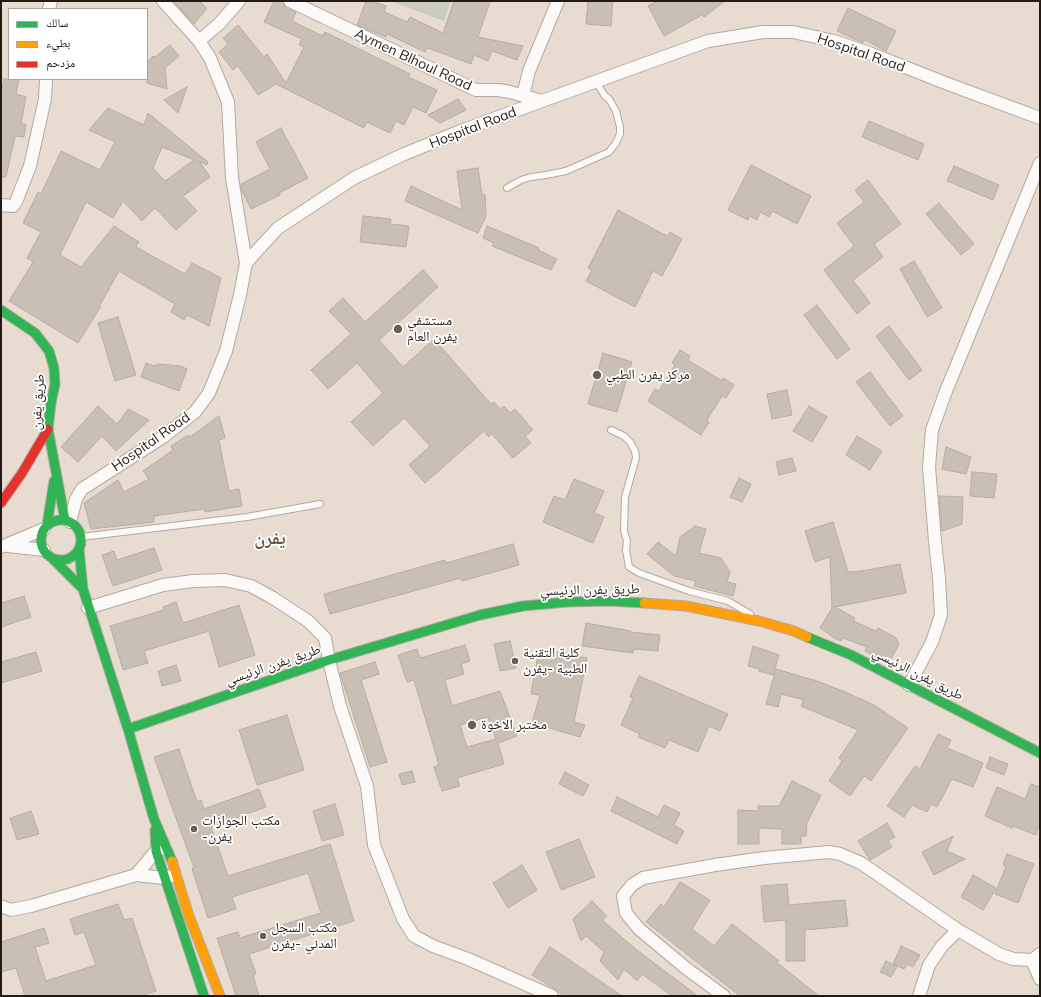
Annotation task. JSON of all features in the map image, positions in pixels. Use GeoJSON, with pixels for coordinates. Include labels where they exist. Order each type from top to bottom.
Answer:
{"type":"FeatureCollection","features":[{"type":"Feature","properties":{"kind":"main road","name":"طريق يفرن"},"geometry":{"type":"LineString","coordinates":[[1,311],[35,333],[50,350],[54,368],[55,384],[48,429],[67,521]]}},
{"type":"Feature","properties":{"kind":"main road"},"geometry":{"type":"LineString","coordinates":[[1,503],[22,473],[48,429]]}},
{"type":"Feature","properties":{"kind":"main road"},"geometry":{"type":"LineString","coordinates":[[56,472],[41,541],[48,554],[83,589]]}},
{"type":"Feature","properties":{"kind":"main road"},"geometry":{"type":"LineString","coordinates":[[45,527],[58,520],[67,521],[75,525],[81,537],[79,549],[75,554],[64,560],[48,554]]}},
{"type":"Feature","properties":{"kind":"main road"},"geometry":{"type":"LineString","coordinates":[[79,549],[83,589],[88,608],[128,729],[204,996]]}},
{"type":"Feature","properties":{"kind":"main road","name":"طريق يفرن الرئيسي"},"geometry":{"type":"LineString","coordinates":[[128,729],[329,660],[480,615],[523,606],[568,602],[609,601],[650,603],[693,608],[760,621],[794,631],[851,655],[1040,753]]}},
{"type":"Feature","properties":{"kind":"main road"},"geometry":{"type":"LineString","coordinates":[[162,849],[172,861],[170,877],[189,916],[220,996]]}},
{"type":"Feature","properties":{"kind":"street"},"geometry":{"type":"LineString","coordinates":[[163,1],[199,40],[210,58],[228,102],[232,178],[246,263]]}},
{"type":"Feature","properties":{"kind":"street"},"geometry":{"type":"LineString","coordinates":[[199,40],[219,24],[239,1]]}},
{"type":"Feature","properties":{"kind":"street","name":"Aymen Blhoul Road"},"geometry":{"type":"LineString","coordinates":[[290,1],[429,69],[476,90],[498,90],[523,95],[542,101]]}},
{"type":"Feature","properties":{"kind":"street"},"geometry":{"type":"LineString","coordinates":[[523,95],[529,70],[558,1]]}},
{"type":"Feature","properties":{"kind":"street","name":"Hospital Road"},"geometry":{"type":"LineString","coordinates":[[67,521],[82,489],[163,437],[195,412],[209,393],[226,351],[240,295],[246,263],[278,228],[354,178],[402,155],[542,101],[708,41],[763,32],[793,32],[834,41],[1040,118]]}},
{"type":"Feature","properties":{"kind":"street"},"geometry":{"type":"LineString","coordinates":[[1,205],[13,206],[16,202],[30,166],[46,99],[46,80]]}},
{"type":"Feature","properties":{"kind":"street"},"geometry":{"type":"LineString","coordinates":[[909,684],[932,642],[941,615],[929,467],[932,430],[946,392],[1040,163]]}},
{"type":"Feature","properties":{"kind":"street"},"geometry":{"type":"LineString","coordinates":[[4,546],[45,527]]}},
{"type":"Feature","properties":{"kind":"street"},"geometry":{"type":"LineString","coordinates":[[4,546],[48,554]]}},
{"type":"Feature","properties":{"kind":"street"},"geometry":{"type":"LineString","coordinates":[[88,608],[163,585],[193,581],[224,580],[251,586],[273,598],[308,621],[325,638],[340,706],[367,786],[374,845],[403,919],[414,936],[433,946],[468,959],[552,996]]}},
{"type":"Feature","properties":{"kind":"street"},"geometry":{"type":"LineString","coordinates":[[136,876],[162,849]]}},
{"type":"Feature","properties":{"kind":"street"},"geometry":{"type":"LineString","coordinates":[[724,996],[687,969],[639,929],[626,913],[623,896],[632,885],[643,878],[715,865],[764,858],[829,852],[840,854],[861,863],[958,930],[999,954],[1013,959],[1036,957],[1040,979]]}},
{"type":"Feature","properties":{"kind":"street"},"geometry":{"type":"LineString","coordinates":[[1,906],[11,910],[31,906],[136,876],[170,877]]}},
{"type":"Feature","properties":{"kind":"street"},"geometry":{"type":"LineString","coordinates":[[919,996],[930,965],[942,946],[958,930]]}},
{"type":"Feature","properties":{"kind":"lane"},"geometry":{"type":"LineString","coordinates":[[507,188],[521,180],[531,177],[566,171],[609,152],[616,143],[620,134],[620,127],[616,111],[596,82]]}},
{"type":"Feature","properties":{"kind":"lane"},"geometry":{"type":"LineString","coordinates":[[611,430],[624,436],[630,442],[635,451],[636,458],[625,497],[624,531],[627,541],[626,550],[629,567],[639,573],[689,591],[728,601],[760,621]]}},
{"type":"Feature","properties":{"kind":"lane"},"geometry":{"type":"LineString","coordinates":[[81,537],[247,517],[320,504]]}},
{"type":"Feature","properties":{"kind":"green space"},"geometry":{"type":"Polygon","coordinates":[[[390,1],[451,1],[444,21],[390,1]]]}},
{"type":"Feature","properties":{"kind":"building"},"geometry":{"type":"Polygon","coordinates":[[[173,1],[199,1],[207,8],[194,24],[173,1]]]}},
{"type":"Feature","properties":{"kind":"building"},"geometry":{"type":"Polygon","coordinates":[[[274,1],[283,1],[286,8],[296,12],[292,21],[323,36],[325,32],[410,74],[408,77],[437,90],[426,113],[413,107],[404,125],[396,121],[390,133],[367,122],[364,128],[276,84],[258,95],[238,66],[233,70],[219,52],[228,44],[223,38],[238,25],[264,57],[267,54],[286,83],[304,47],[299,45],[302,39],[264,22],[274,1]]]}},
{"type":"Feature","properties":{"kind":"building"},"geometry":{"type":"Polygon","coordinates":[[[366,1],[371,1],[386,6],[384,12],[407,22],[410,17],[443,33],[454,1],[490,1],[478,37],[523,46],[517,60],[492,51],[488,61],[474,55],[471,64],[428,48],[425,52],[387,34],[386,37],[357,25],[366,1]]]}},
{"type":"Feature","properties":{"kind":"building"},"geometry":{"type":"Polygon","coordinates":[[[588,1],[613,1],[611,26],[586,24],[588,1]]]}},
{"type":"Feature","properties":{"kind":"building"},"geometry":{"type":"Polygon","coordinates":[[[658,1],[725,1],[704,17],[702,15],[664,36],[648,6],[658,1]]]}},
{"type":"Feature","properties":{"kind":"building"},"geometry":{"type":"Polygon","coordinates":[[[848,8],[896,31],[886,51],[865,40],[863,43],[837,31],[848,8]]]}},
{"type":"Feature","properties":{"kind":"building"},"geometry":{"type":"Polygon","coordinates":[[[170,45],[179,56],[165,68],[167,89],[147,83],[148,61],[153,56],[155,57],[170,45]]]}},
{"type":"Feature","properties":{"kind":"building"},"geometry":{"type":"Polygon","coordinates":[[[4,79],[19,80],[16,94],[26,97],[21,124],[26,124],[24,137],[15,136],[6,177],[1,177],[1,92],[4,79]]]}},
{"type":"Feature","properties":{"kind":"building"},"geometry":{"type":"Polygon","coordinates":[[[187,87],[178,113],[164,100],[187,87]]]}},
{"type":"Feature","properties":{"kind":"building"},"geometry":{"type":"Polygon","coordinates":[[[458,99],[466,110],[440,123],[428,115],[458,99]]]}},
{"type":"Feature","properties":{"kind":"building"},"geometry":{"type":"Polygon","coordinates":[[[108,108],[144,125],[148,113],[208,162],[207,165],[199,161],[210,177],[183,196],[197,211],[176,230],[155,208],[142,221],[123,201],[113,218],[86,202],[60,255],[81,267],[114,226],[139,242],[136,247],[185,274],[192,263],[221,278],[209,326],[187,315],[184,320],[171,312],[175,304],[119,271],[100,305],[101,306],[78,343],[9,301],[33,262],[27,258],[41,232],[23,223],[38,192],[41,194],[61,151],[100,170],[115,142],[89,130],[108,108]],[[162,147],[153,168],[165,181],[194,160],[162,147]]]}},
{"type":"Feature","properties":{"kind":"building"},"geometry":{"type":"Polygon","coordinates":[[[869,121],[924,144],[918,160],[862,137],[869,121]]]}},
{"type":"Feature","properties":{"kind":"building"},"geometry":{"type":"Polygon","coordinates":[[[281,128],[308,178],[279,193],[280,195],[251,209],[242,191],[241,184],[270,169],[256,142],[281,128]]]}},
{"type":"Feature","properties":{"kind":"building"},"geometry":{"type":"Polygon","coordinates":[[[751,165],[811,196],[797,224],[772,211],[769,217],[760,212],[757,220],[749,216],[748,220],[728,210],[751,165]]]}},
{"type":"Feature","properties":{"kind":"building"},"geometry":{"type":"Polygon","coordinates":[[[954,166],[999,185],[993,200],[947,181],[954,166]]]}},
{"type":"Feature","properties":{"kind":"building"},"geometry":{"type":"Polygon","coordinates":[[[478,168],[482,195],[485,195],[486,216],[478,233],[405,201],[411,186],[462,210],[457,171],[478,168]]]}},
{"type":"Feature","properties":{"kind":"building"},"geometry":{"type":"Polygon","coordinates":[[[868,180],[901,224],[874,244],[883,257],[853,280],[870,303],[857,314],[824,270],[854,246],[837,223],[864,202],[855,190],[868,180]]]}},
{"type":"Feature","properties":{"kind":"building"},"geometry":{"type":"Polygon","coordinates":[[[939,203],[974,244],[961,255],[926,214],[939,203]]]}},
{"type":"Feature","properties":{"kind":"building"},"geometry":{"type":"Polygon","coordinates":[[[618,210],[667,236],[670,232],[682,239],[662,276],[653,271],[635,307],[586,281],[592,270],[588,268],[618,210]]]}},
{"type":"Feature","properties":{"kind":"building"},"geometry":{"type":"Polygon","coordinates":[[[363,216],[391,219],[390,224],[409,226],[406,247],[360,242],[363,216]]]}},
{"type":"Feature","properties":{"kind":"building"},"geometry":{"type":"Polygon","coordinates":[[[487,226],[539,248],[538,250],[557,259],[551,270],[492,246],[494,243],[483,238],[487,226]]]}},
{"type":"Feature","properties":{"kind":"building"},"geometry":{"type":"Polygon","coordinates":[[[914,261],[942,308],[927,317],[900,269],[914,261]]]}},
{"type":"Feature","properties":{"kind":"building"},"geometry":{"type":"Polygon","coordinates":[[[423,270],[438,287],[379,340],[403,367],[434,339],[491,404],[494,402],[500,409],[504,406],[510,413],[515,409],[533,430],[525,436],[531,443],[513,458],[491,433],[489,437],[484,431],[425,483],[409,465],[430,446],[404,418],[373,446],[351,422],[383,393],[357,363],[328,389],[311,370],[351,334],[329,311],[343,298],[365,322],[423,270]]]}},
{"type":"Feature","properties":{"kind":"building"},"geometry":{"type":"Polygon","coordinates":[[[817,305],[850,349],[837,359],[804,315],[817,305]]]}},
{"type":"Feature","properties":{"kind":"building"},"geometry":{"type":"Polygon","coordinates":[[[118,317],[136,375],[115,381],[98,323],[118,317]]]}},
{"type":"Feature","properties":{"kind":"building"},"geometry":{"type":"Polygon","coordinates":[[[889,326],[922,370],[909,380],[876,336],[889,326]]]}},
{"type":"Feature","properties":{"kind":"building"},"geometry":{"type":"Polygon","coordinates":[[[680,350],[690,356],[688,360],[722,381],[723,378],[734,385],[726,398],[722,396],[707,420],[709,422],[701,435],[648,401],[655,389],[659,391],[675,365],[672,363],[680,350]]]}},
{"type":"Feature","properties":{"kind":"building"},"geometry":{"type":"Polygon","coordinates":[[[603,353],[632,362],[617,412],[588,404],[603,353]]]}},
{"type":"Feature","properties":{"kind":"building"},"geometry":{"type":"Polygon","coordinates":[[[146,363],[154,366],[159,364],[180,366],[187,369],[179,391],[141,377],[146,363]]]}},
{"type":"Feature","properties":{"kind":"building"},"geometry":{"type":"Polygon","coordinates":[[[870,372],[903,416],[890,426],[856,382],[870,372]]]}},
{"type":"Feature","properties":{"kind":"building"},"geometry":{"type":"Polygon","coordinates":[[[787,390],[792,415],[772,419],[767,394],[787,390]]]}},
{"type":"Feature","properties":{"kind":"building"},"geometry":{"type":"Polygon","coordinates":[[[98,406],[117,424],[128,409],[149,420],[116,451],[102,436],[78,462],[61,447],[98,406]]]}},
{"type":"Feature","properties":{"kind":"building"},"geometry":{"type":"Polygon","coordinates":[[[809,406],[827,417],[812,442],[793,431],[809,406]]]}},
{"type":"Feature","properties":{"kind":"building"},"geometry":{"type":"Polygon","coordinates":[[[219,416],[225,438],[219,440],[229,491],[239,489],[242,506],[205,512],[204,509],[154,516],[154,522],[91,529],[84,503],[118,480],[124,492],[149,479],[143,471],[173,450],[171,446],[188,435],[190,437],[219,416]]]}},
{"type":"Feature","properties":{"kind":"building"},"geometry":{"type":"Polygon","coordinates":[[[857,436],[882,451],[870,470],[846,455],[857,436]]]}},
{"type":"Feature","properties":{"kind":"building"},"geometry":{"type":"Polygon","coordinates":[[[946,447],[971,457],[966,474],[942,469],[946,447]]]}},
{"type":"Feature","properties":{"kind":"building"},"geometry":{"type":"Polygon","coordinates":[[[792,458],[796,471],[779,475],[776,462],[792,458]]]}},
{"type":"Feature","properties":{"kind":"building"},"geometry":{"type":"Polygon","coordinates":[[[972,472],[997,474],[994,498],[970,496],[972,472]]]}},
{"type":"Feature","properties":{"kind":"building"},"geometry":{"type":"Polygon","coordinates":[[[739,478],[751,484],[742,502],[730,497],[739,478]]]}},
{"type":"Feature","properties":{"kind":"building"},"geometry":{"type":"Polygon","coordinates":[[[574,479],[604,491],[594,513],[604,517],[593,543],[543,522],[554,496],[565,500],[574,479]]]}},
{"type":"Feature","properties":{"kind":"building"},"geometry":{"type":"Polygon","coordinates":[[[939,496],[963,497],[962,524],[942,531],[939,496]]]}},
{"type":"Feature","properties":{"kind":"building"},"geometry":{"type":"Polygon","coordinates":[[[833,522],[848,572],[900,564],[906,593],[835,607],[855,618],[853,621],[876,631],[878,628],[895,637],[899,644],[888,664],[865,651],[867,647],[843,638],[841,641],[820,628],[832,608],[830,557],[815,562],[805,531],[833,522]]]}},
{"type":"Feature","properties":{"kind":"building"},"geometry":{"type":"Polygon","coordinates":[[[695,526],[706,529],[699,553],[721,558],[730,572],[727,582],[736,584],[733,596],[694,586],[696,581],[674,576],[647,554],[658,542],[676,556],[680,537],[695,526]]]}},
{"type":"Feature","properties":{"kind":"building"},"geometry":{"type":"Polygon","coordinates":[[[513,544],[519,565],[462,581],[461,578],[330,614],[324,594],[445,560],[446,563],[513,544]]]}},
{"type":"Feature","properties":{"kind":"building"},"geometry":{"type":"Polygon","coordinates":[[[154,548],[162,570],[113,586],[102,555],[114,551],[117,560],[154,548]]]}},
{"type":"Feature","properties":{"kind":"building"},"geometry":{"type":"Polygon","coordinates":[[[24,596],[31,617],[1,627],[1,603],[24,596]]]}},
{"type":"Feature","properties":{"kind":"building"},"geometry":{"type":"Polygon","coordinates":[[[176,602],[183,623],[239,605],[255,655],[219,667],[209,631],[144,651],[148,663],[123,670],[110,626],[164,610],[163,607],[176,602]]]}},
{"type":"Feature","properties":{"kind":"building"},"geometry":{"type":"Polygon","coordinates":[[[586,623],[631,631],[630,632],[660,635],[658,651],[634,649],[633,653],[582,646],[586,623]]]}},
{"type":"Feature","properties":{"kind":"building"},"geometry":{"type":"Polygon","coordinates":[[[510,641],[516,668],[500,671],[494,644],[510,641]]]}},
{"type":"Feature","properties":{"kind":"building","name":"مختبر الاخوة"},"geometry":{"type":"Polygon","coordinates":[[[465,645],[470,661],[461,664],[464,674],[445,680],[452,706],[500,691],[517,736],[498,743],[504,764],[457,778],[460,786],[442,791],[434,767],[439,765],[414,680],[407,682],[398,655],[417,649],[420,658],[465,645]],[[488,717],[460,725],[467,747],[496,739],[488,717]]]}},
{"type":"Feature","properties":{"kind":"building"},"geometry":{"type":"Polygon","coordinates":[[[753,646],[779,655],[773,675],[748,666],[753,646]]]}},
{"type":"Feature","properties":{"kind":"building"},"geometry":{"type":"Polygon","coordinates":[[[539,649],[587,658],[574,722],[585,725],[580,737],[532,723],[540,695],[531,694],[539,649]]]}},
{"type":"Feature","properties":{"kind":"building"},"geometry":{"type":"Polygon","coordinates":[[[36,652],[42,671],[1,683],[1,662],[36,652]]]}},
{"type":"Feature","properties":{"kind":"building"},"geometry":{"type":"Polygon","coordinates":[[[375,662],[379,674],[361,680],[387,762],[370,767],[340,673],[375,662]]]}},
{"type":"Feature","properties":{"kind":"building"},"geometry":{"type":"Polygon","coordinates":[[[176,665],[181,681],[162,686],[158,671],[176,665]]]}},
{"type":"Feature","properties":{"kind":"building"},"geometry":{"type":"Polygon","coordinates":[[[776,669],[817,681],[843,691],[874,705],[908,728],[871,781],[864,776],[850,796],[829,781],[842,761],[839,758],[858,730],[801,706],[804,700],[781,694],[778,707],[766,704],[776,669]]]}},
{"type":"Feature","properties":{"kind":"building"},"geometry":{"type":"Polygon","coordinates":[[[639,676],[728,714],[720,731],[709,726],[698,752],[669,740],[665,748],[638,737],[640,734],[621,725],[633,698],[630,697],[639,676]]]}},
{"type":"Feature","properties":{"kind":"building"},"geometry":{"type":"Polygon","coordinates":[[[287,715],[304,770],[257,785],[239,730],[287,715]]]}},
{"type":"Feature","properties":{"kind":"building"},"geometry":{"type":"Polygon","coordinates":[[[938,734],[951,740],[947,748],[983,763],[973,787],[952,779],[937,807],[931,804],[927,812],[912,805],[904,817],[887,806],[915,766],[920,769],[938,734]]]}},
{"type":"Feature","properties":{"kind":"building"},"geometry":{"type":"Polygon","coordinates":[[[179,749],[197,802],[201,800],[204,809],[259,789],[266,807],[211,827],[228,876],[330,844],[354,921],[249,954],[256,974],[253,975],[259,996],[236,996],[217,938],[238,932],[240,938],[321,913],[308,873],[232,897],[236,909],[208,918],[192,869],[194,868],[154,757],[179,749]]]}},
{"type":"Feature","properties":{"kind":"building"},"geometry":{"type":"Polygon","coordinates":[[[990,757],[1008,764],[1004,775],[986,768],[990,757]]]}},
{"type":"Feature","properties":{"kind":"building"},"geometry":{"type":"Polygon","coordinates":[[[412,771],[415,782],[402,785],[399,774],[412,771]]]}},
{"type":"Feature","properties":{"kind":"building"},"geometry":{"type":"Polygon","coordinates":[[[565,772],[589,785],[583,796],[559,784],[565,772]]]}},
{"type":"Feature","properties":{"kind":"building"},"geometry":{"type":"Polygon","coordinates":[[[792,781],[821,795],[807,823],[806,836],[801,836],[801,844],[782,844],[782,829],[759,828],[759,844],[738,844],[738,810],[758,811],[758,806],[779,806],[792,781]]]}},
{"type":"Feature","properties":{"kind":"building"},"geometry":{"type":"Polygon","coordinates":[[[1031,784],[1040,787],[1040,823],[1036,835],[1013,826],[1012,828],[985,816],[997,787],[1025,799],[1031,784]]]}},
{"type":"Feature","properties":{"kind":"building"},"geometry":{"type":"Polygon","coordinates":[[[617,797],[658,817],[664,805],[680,813],[674,825],[684,831],[677,844],[611,811],[617,797]]]}},
{"type":"Feature","properties":{"kind":"building"},"geometry":{"type":"Polygon","coordinates":[[[335,804],[344,835],[322,841],[313,811],[335,804]]]}},
{"type":"Feature","properties":{"kind":"building"},"geometry":{"type":"Polygon","coordinates":[[[31,811],[39,834],[17,840],[10,818],[31,811]]]}},
{"type":"Feature","properties":{"kind":"building"},"geometry":{"type":"Polygon","coordinates":[[[887,823],[895,837],[888,841],[892,847],[870,860],[858,841],[887,823]]]}},
{"type":"Feature","properties":{"kind":"building"},"geometry":{"type":"Polygon","coordinates":[[[953,836],[947,851],[965,859],[934,875],[922,852],[953,836]]]}},
{"type":"Feature","properties":{"kind":"building"},"geometry":{"type":"Polygon","coordinates":[[[579,839],[595,877],[561,890],[546,852],[579,839]]]}},
{"type":"Feature","properties":{"kind":"building"},"geometry":{"type":"Polygon","coordinates":[[[1007,854],[1034,864],[1018,903],[995,894],[1006,866],[1003,865],[1007,854]]]}},
{"type":"Feature","properties":{"kind":"building"},"geometry":{"type":"Polygon","coordinates":[[[522,865],[537,890],[508,908],[493,883],[522,865]]]}},
{"type":"Feature","properties":{"kind":"building"},"geometry":{"type":"Polygon","coordinates":[[[973,875],[996,888],[983,910],[961,897],[973,875]]]}},
{"type":"Feature","properties":{"kind":"building"},"geometry":{"type":"Polygon","coordinates":[[[680,882],[710,900],[692,929],[714,946],[732,924],[779,961],[775,961],[819,996],[740,996],[646,922],[661,904],[664,907],[680,882]]]}},
{"type":"Feature","properties":{"kind":"building"},"geometry":{"type":"Polygon","coordinates":[[[787,884],[789,905],[845,900],[848,926],[805,930],[805,961],[786,961],[786,920],[764,922],[761,886],[787,884]]]}},
{"type":"Feature","properties":{"kind":"building"},"geometry":{"type":"Polygon","coordinates":[[[592,901],[607,916],[602,920],[638,951],[698,996],[672,996],[642,974],[637,981],[624,969],[618,980],[600,961],[604,952],[586,936],[581,941],[573,919],[592,901]]]}},
{"type":"Feature","properties":{"kind":"building"},"geometry":{"type":"Polygon","coordinates":[[[118,904],[124,920],[132,918],[156,991],[141,996],[25,996],[16,968],[1,972],[1,942],[44,928],[49,943],[35,947],[46,981],[96,965],[84,932],[75,935],[70,919],[118,904]]]}},
{"type":"Feature","properties":{"kind":"building"},"geometry":{"type":"Polygon","coordinates":[[[901,946],[920,955],[913,967],[907,964],[904,969],[893,964],[901,946]]]}},
{"type":"Feature","properties":{"kind":"building"},"geometry":{"type":"Polygon","coordinates":[[[550,947],[622,996],[564,996],[532,975],[550,947]]]}},
{"type":"Feature","properties":{"kind":"building"},"geometry":{"type":"Polygon","coordinates":[[[886,961],[897,967],[891,977],[880,972],[886,961]]]}},
{"type":"Feature","properties":{"kind":"traffic: fast"},"geometry":{"type":"LineString","coordinates":[[1,310],[35,333],[49,351],[54,368],[55,384],[48,429],[65,520]]}},
{"type":"Feature","properties":{"kind":"traffic: fast"},"geometry":{"type":"LineString","coordinates":[[47,525],[54,481]]}},
{"type":"Feature","properties":{"kind":"traffic: fast"},"geometry":{"type":"LineString","coordinates":[[57,520],[65,520],[72,523],[78,529],[81,540],[78,551],[72,557],[65,560],[57,560],[50,557],[44,551],[41,544],[41,536],[44,529],[50,523],[57,520]]}},
{"type":"Feature","properties":{"kind":"traffic: fast"},"geometry":{"type":"LineString","coordinates":[[79,549],[83,589],[128,729],[154,819],[172,861]]}},
{"type":"Feature","properties":{"kind":"traffic: fast"},"geometry":{"type":"LineString","coordinates":[[52,558],[83,589]]}},
{"type":"Feature","properties":{"kind":"traffic: fast"},"geometry":{"type":"LineString","coordinates":[[128,729],[329,660],[480,615],[523,606],[568,602],[609,601],[644,603]]}},
{"type":"Feature","properties":{"kind":"traffic: fast"},"geometry":{"type":"LineString","coordinates":[[807,637],[851,655],[1040,753]]}},
{"type":"Feature","properties":{"kind":"traffic: fast"},"geometry":{"type":"LineString","coordinates":[[155,830],[156,851],[204,996]]}},
{"type":"Feature","properties":{"kind":"traffic: slow"},"geometry":{"type":"LineString","coordinates":[[644,603],[686,606],[759,621],[794,631],[807,637]]}},
{"type":"Feature","properties":{"kind":"traffic: slow"},"geometry":{"type":"LineString","coordinates":[[172,861],[189,916],[220,996]]}},
{"type":"Feature","properties":{"kind":"traffic: jam"},"geometry":{"type":"LineString","coordinates":[[1,503],[22,473],[48,429]]}},
{"type":"Feature","properties":{"kind":"place","name":"مستشفي يفرن العام"},"geometry":{"type":"Point","coordinates":[398,329]}},
{"type":"Feature","properties":{"kind":"place","name":"مركز يفرن الطبي"},"geometry":{"type":"Point","coordinates":[597,375]}},
{"type":"Feature","properties":{"kind":"place","name":"كلية التقنية الطبية -يفرن"},"geometry":{"type":"Point","coordinates":[515,661]}},
{"type":"Feature","properties":{"kind":"place","name":"مختبر الاخوة"},"geometry":{"type":"Point","coordinates":[472,725]}},
{"type":"Feature","properties":{"kind":"place","name":"مكتب الجوازات -يفرن"},"geometry":{"type":"Point","coordinates":[194,829]}},
{"type":"Feature","properties":{"kind":"place","name":"مكتب السجل المدني -يفرن"},"geometry":{"type":"Point","coordinates":[263,936]}},
{"type":"Feature","properties":{"kind":"district","name":"يفرن"},"geometry":{"type":"Point","coordinates":[270,539]}}]}
